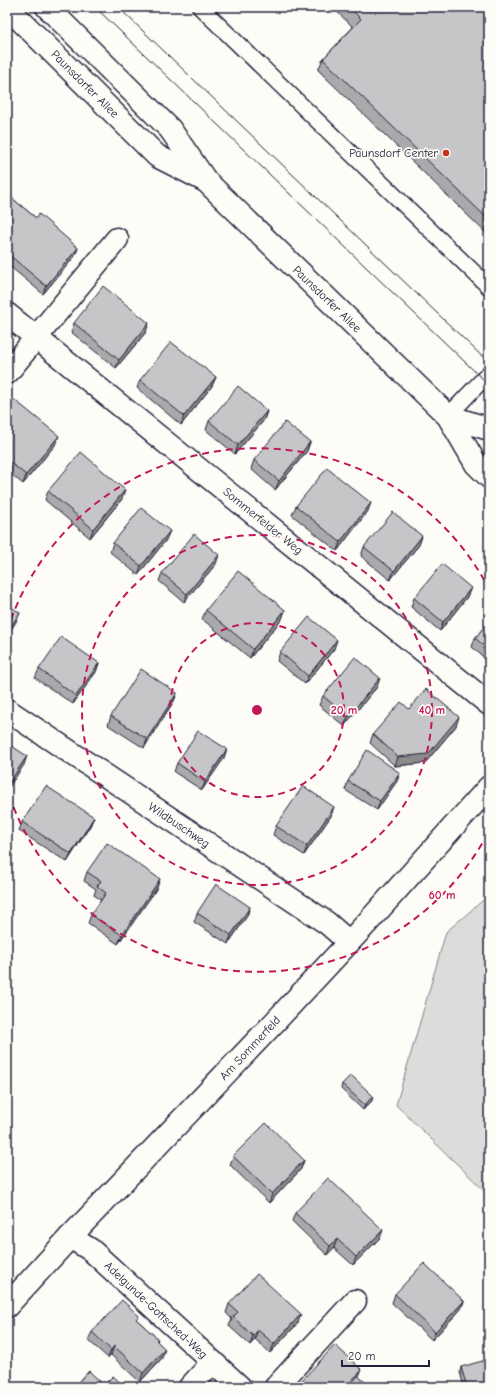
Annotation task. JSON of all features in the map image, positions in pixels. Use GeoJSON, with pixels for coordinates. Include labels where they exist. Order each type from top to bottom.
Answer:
{"type":"FeatureCollection","features":[{"type":"Feature","properties":{"kind":"street","name":"Paunsdorfer Allee"},"geometry":{"type":"LineString","coordinates":[[7,7],[157,156],[206,181]]}},
{"type":"Feature","properties":{"kind":"street","name":"Paunsdorfer Allee"},"geometry":{"type":"LineString","coordinates":[[47,7],[170,129],[206,181],[448,416],[476,464],[489,477]]}},
{"type":"Feature","properties":{"kind":"street"},"geometry":{"type":"LineString","coordinates":[[7,373],[118,239]]}},
{"type":"Feature","properties":{"kind":"street","name":"Sommerfelder Weg"},"geometry":{"type":"LineString","coordinates":[[7,314],[489,704]]}},
{"type":"Feature","properties":{"kind":"street","name":"Paunsdorfer Allee"},"geometry":{"type":"LineString","coordinates":[[448,416],[489,429]]}},
{"type":"Feature","properties":{"kind":"street","name":"Wildbuschweg"},"geometry":{"type":"LineString","coordinates":[[7,710],[327,923],[349,942]]}},
{"type":"Feature","properties":{"kind":"street","name":"Am Sommerfeld"},"geometry":{"type":"LineString","coordinates":[[7,1306],[70,1237],[271,1026],[489,787]]}},
{"type":"Feature","properties":{"kind":"street","name":"Adelgunde-Gottsched-Weg"},"geometry":{"type":"LineString","coordinates":[[70,1237],[91,1250],[240,1387]]}},
{"type":"Feature","properties":{"kind":"street"},"geometry":{"type":"LineString","coordinates":[[276,1387],[354,1301]]}},
{"type":"Feature","properties":{"kind":"street"},"geometry":{"type":"LineString","coordinates":[[190,1387],[213,1362]]}},
{"type":"Feature","properties":{"kind":"lane"},"geometry":{"type":"LineString","coordinates":[[200,7],[489,287]]}},
{"type":"Feature","properties":{"kind":"lane"},"geometry":{"type":"LineString","coordinates":[[448,416],[489,374]]}},
{"type":"Feature","properties":{"kind":"shaded area"},"geometry":{"type":"Polygon","coordinates":[[[489,895],[489,1195],[396,1105],[446,932],[489,895]]]}},
{"type":"Feature","properties":{"kind":"building","name":"Paunsdorf Center"},"geometry":{"type":"Polygon","coordinates":[[[349,7],[489,7],[489,220],[323,59],[361,19],[349,7]]]}},
{"type":"Feature","properties":{"kind":"building"},"geometry":{"type":"Polygon","coordinates":[[[7,194],[36,218],[39,214],[78,248],[46,286],[7,253],[7,194]]]}},
{"type":"Feature","properties":{"kind":"building"},"geometry":{"type":"Polygon","coordinates":[[[103,286],[149,323],[119,360],[74,323],[103,286]]]}},
{"type":"Feature","properties":{"kind":"building"},"geometry":{"type":"Polygon","coordinates":[[[171,342],[216,377],[184,416],[140,380],[171,342]]]}},
{"type":"Feature","properties":{"kind":"building"},"geometry":{"type":"Polygon","coordinates":[[[238,386],[267,411],[238,445],[209,421],[238,386]]]}},
{"type":"Feature","properties":{"kind":"building"},"geometry":{"type":"Polygon","coordinates":[[[11,397],[59,436],[26,475],[7,460],[7,402],[11,397]]]}},
{"type":"Feature","properties":{"kind":"building"},"geometry":{"type":"Polygon","coordinates":[[[285,422],[310,442],[279,481],[254,460],[285,422]]]}},
{"type":"Feature","properties":{"kind":"building"},"geometry":{"type":"Polygon","coordinates":[[[81,452],[125,490],[93,529],[48,491],[81,452]]]}},
{"type":"Feature","properties":{"kind":"building"},"geometry":{"type":"Polygon","coordinates":[[[327,468],[371,503],[340,542],[296,506],[327,468]]]}},
{"type":"Feature","properties":{"kind":"building"},"geometry":{"type":"Polygon","coordinates":[[[141,508],[170,531],[141,566],[113,543],[141,508]]]}},
{"type":"Feature","properties":{"kind":"building"},"geometry":{"type":"Polygon","coordinates":[[[393,512],[422,536],[394,571],[364,547],[393,512]]]}},
{"type":"Feature","properties":{"kind":"building"},"geometry":{"type":"Polygon","coordinates":[[[194,534],[219,555],[187,594],[162,573],[194,534]]]}},
{"type":"Feature","properties":{"kind":"building"},"geometry":{"type":"Polygon","coordinates":[[[442,564],[471,588],[443,622],[414,598],[442,564]]]}},
{"type":"Feature","properties":{"kind":"building"},"geometry":{"type":"Polygon","coordinates":[[[238,571],[285,610],[253,649],[206,610],[238,571]]]}},
{"type":"Feature","properties":{"kind":"building"},"geometry":{"type":"Polygon","coordinates":[[[7,604],[20,613],[7,632],[7,604]]]}},
{"type":"Feature","properties":{"kind":"building"},"geometry":{"type":"Polygon","coordinates":[[[309,617],[337,640],[308,676],[280,652],[309,617]]]}},
{"type":"Feature","properties":{"kind":"building"},"geometry":{"type":"Polygon","coordinates":[[[489,621],[489,650],[475,638],[489,621]]]}},
{"type":"Feature","properties":{"kind":"building"},"geometry":{"type":"Polygon","coordinates":[[[61,637],[99,663],[76,696],[39,669],[61,637]]]}},
{"type":"Feature","properties":{"kind":"building"},"geometry":{"type":"Polygon","coordinates":[[[355,657],[380,678],[348,717],[323,696],[355,657]]]}},
{"type":"Feature","properties":{"kind":"building"},"geometry":{"type":"Polygon","coordinates":[[[141,669],[177,693],[147,739],[111,716],[141,669]]]}},
{"type":"Feature","properties":{"kind":"building"},"geometry":{"type":"Polygon","coordinates":[[[426,689],[459,717],[428,754],[398,757],[373,734],[401,702],[409,709],[426,689]]]}},
{"type":"Feature","properties":{"kind":"building"},"geometry":{"type":"Polygon","coordinates":[[[198,731],[227,749],[205,782],[177,763],[198,731]]]}},
{"type":"Feature","properties":{"kind":"building"},"geometry":{"type":"Polygon","coordinates":[[[7,743],[27,756],[7,786],[7,743]]]}},
{"type":"Feature","properties":{"kind":"building"},"geometry":{"type":"Polygon","coordinates":[[[367,750],[400,773],[380,801],[348,781],[367,750]]]}},
{"type":"Feature","properties":{"kind":"building"},"geometry":{"type":"Polygon","coordinates":[[[46,786],[94,817],[71,854],[22,822],[46,786]]]}},
{"type":"Feature","properties":{"kind":"building"},"geometry":{"type":"Polygon","coordinates":[[[303,786],[334,807],[307,846],[276,826],[303,786]]]}},
{"type":"Feature","properties":{"kind":"building"},"geometry":{"type":"Polygon","coordinates":[[[107,843],[160,879],[122,935],[91,915],[106,893],[97,886],[101,881],[87,872],[107,843]]]}},
{"type":"Feature","properties":{"kind":"building"},"geometry":{"type":"Polygon","coordinates":[[[216,884],[250,907],[231,935],[197,913],[216,884]]]}},
{"type":"Feature","properties":{"kind":"building"},"geometry":{"type":"Polygon","coordinates":[[[351,1075],[373,1096],[365,1105],[342,1084],[351,1075]]]}},
{"type":"Feature","properties":{"kind":"building"},"geometry":{"type":"Polygon","coordinates":[[[266,1123],[304,1160],[272,1194],[233,1156],[266,1123]]]}},
{"type":"Feature","properties":{"kind":"building"},"geometry":{"type":"Polygon","coordinates":[[[7,1134],[11,1137],[7,1142],[7,1134]]]}},
{"type":"Feature","properties":{"kind":"building"},"geometry":{"type":"Polygon","coordinates":[[[328,1178],[383,1230],[356,1257],[337,1239],[330,1246],[295,1213],[328,1178]]]}},
{"type":"Feature","properties":{"kind":"building"},"geometry":{"type":"Polygon","coordinates":[[[424,1263],[464,1301],[435,1332],[395,1294],[424,1263]]]}},
{"type":"Feature","properties":{"kind":"building"},"geometry":{"type":"Polygon","coordinates":[[[257,1274],[301,1314],[274,1344],[258,1330],[253,1336],[233,1317],[238,1312],[229,1304],[257,1274]]]}},
{"type":"Feature","properties":{"kind":"building"},"geometry":{"type":"Polygon","coordinates":[[[122,1300],[139,1316],[136,1319],[158,1339],[156,1340],[165,1349],[143,1373],[114,1346],[111,1350],[92,1332],[122,1300]]]}},
{"type":"Feature","properties":{"kind":"building"},"geometry":{"type":"Polygon","coordinates":[[[335,1345],[362,1370],[345,1387],[309,1387],[302,1380],[335,1345]]]}},
{"type":"Feature","properties":{"kind":"building"},"geometry":{"type":"Polygon","coordinates":[[[486,1360],[489,1369],[489,1387],[467,1387],[461,1367],[486,1360]]]}},
{"type":"Feature","properties":{"kind":"building"},"geometry":{"type":"Polygon","coordinates":[[[89,1371],[106,1387],[74,1387],[89,1371]]]}},
{"type":"Feature","properties":{"kind":"building"},"geometry":{"type":"Polygon","coordinates":[[[113,1376],[125,1387],[106,1387],[104,1385],[113,1376]]]}},
{"type":"Feature","properties":{"kind":"building"},"geometry":{"type":"Polygon","coordinates":[[[358,1376],[370,1387],[348,1387],[358,1376]]]}},
{"type":"Feature","properties":{"kind":"tram line"},"geometry":{"type":"LineString","coordinates":[[95,7],[489,385]]}},
{"type":"Feature","properties":{"kind":"tram line"},"geometry":{"type":"LineString","coordinates":[[118,7],[489,363]]}},
{"type":"Feature","properties":{"kind":"place","name":"Paunsdorf Center"},"geometry":{"type":"Point","coordinates":[446,153]}}]}
